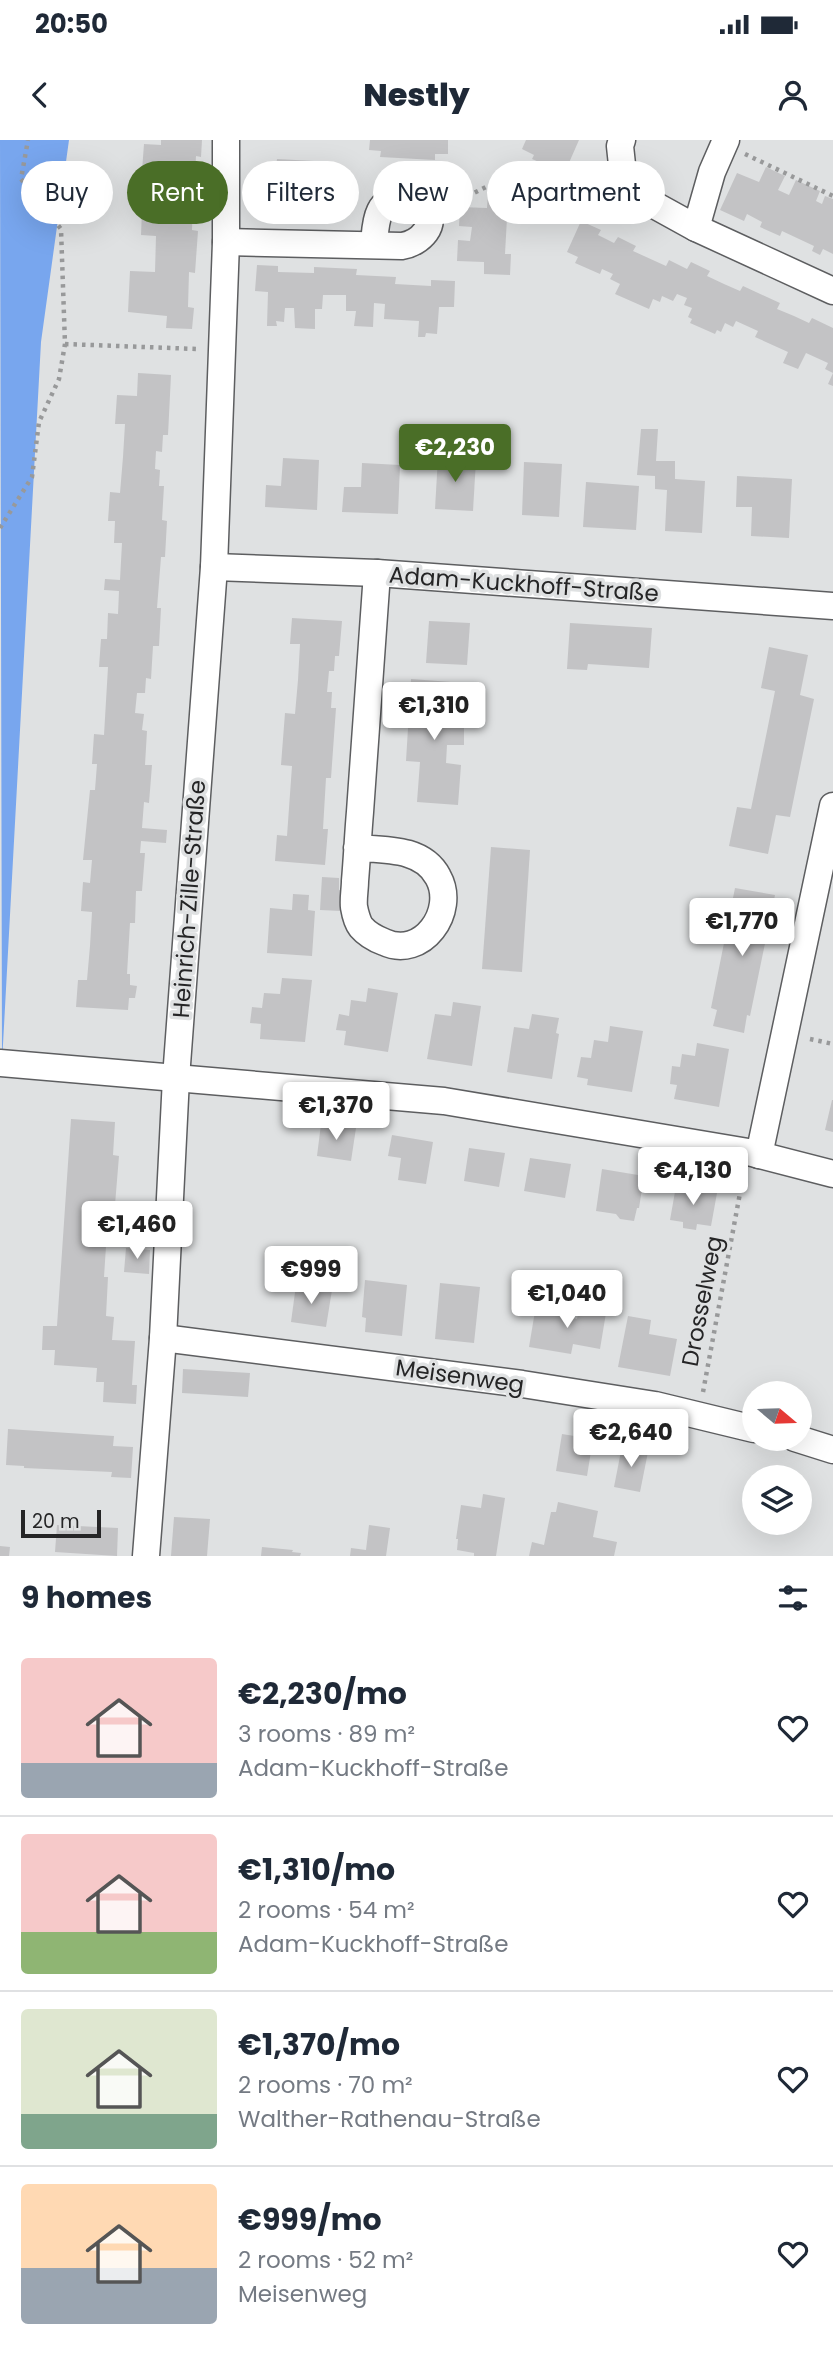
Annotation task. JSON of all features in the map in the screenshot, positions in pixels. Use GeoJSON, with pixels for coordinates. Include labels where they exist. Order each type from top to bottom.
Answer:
{"type":"FeatureCollection","features":[{"type":"Feature","properties":{"kind":"street","name":"Heinrich-Zille-Straße"},"geometry":{"type":"LineString","coordinates":[[146,1556],[163,1338],[176,1078],[214,567],[226,242],[226,140]]}},
{"type":"Feature","properties":{"kind":"street"},"geometry":{"type":"LineString","coordinates":[[622,140],[622,161]]}},
{"type":"Feature","properties":{"kind":"street"},"geometry":{"type":"LineString","coordinates":[[696,228],[712,172],[725,142]]}},
{"type":"Feature","properties":{"kind":"street"},"geometry":{"type":"LineString","coordinates":[[665,211],[833,291]]}},
{"type":"Feature","properties":{"kind":"street"},"geometry":{"type":"LineString","coordinates":[[374,244],[377,224]]}},
{"type":"Feature","properties":{"kind":"street"},"geometry":{"type":"LineString","coordinates":[[226,242],[412,244],[425,235],[429,224]]}},
{"type":"Feature","properties":{"kind":"street","name":"Adam-Kuckhoff-Straße"},"geometry":{"type":"LineString","coordinates":[[214,567],[377,573],[833,607]]}},
{"type":"Feature","properties":{"kind":"street"},"geometry":{"type":"LineString","coordinates":[[358,848],[377,573]]}},
{"type":"Feature","properties":{"kind":"street"},"geometry":{"type":"LineString","coordinates":[[754,1153],[833,806]]}},
{"type":"Feature","properties":{"kind":"street"},"geometry":{"type":"LineString","coordinates":[[0,1063],[444,1101],[754,1153],[833,1174]]}},
{"type":"Feature","properties":{"kind":"street","name":"Meisenweg"},"geometry":{"type":"LineString","coordinates":[[163,1338],[522,1384],[655,1405],[742,1426]]}},
{"type":"Feature","properties":{"kind":"street"},"geometry":{"type":"LineString","coordinates":[[812,1443],[833,1450]]}},
{"type":"Feature","properties":{"kind":"path"},"geometry":{"type":"LineString","coordinates":[[0,528],[32,477],[39,422],[59,379],[65,344],[61,229],[21,179],[28,140]]}},
{"type":"Feature","properties":{"kind":"path"},"geometry":{"type":"LineString","coordinates":[[725,142],[833,196]]}},
{"type":"Feature","properties":{"kind":"path"},"geometry":{"type":"LineString","coordinates":[[65,344],[222,350]]}},
{"type":"Feature","properties":{"kind":"path","name":"Drosselweg"},"geometry":{"type":"LineString","coordinates":[[698,1415],[754,1153]]}},
{"type":"Feature","properties":{"kind":"shaded area"},"geometry":{"type":"Polygon","coordinates":[[[0,140],[69,140],[66,161],[21,161],[21,224],[57,224],[41,342],[2,1063],[0,140]]]}},
{"type":"Feature","properties":{"kind":"building"},"geometry":{"type":"Polygon","coordinates":[[[161,140],[202,140],[201,157],[196,156],[196,161],[143,161],[144,144],[161,145],[161,140]]]}},
{"type":"Feature","properties":{"kind":"building"},"geometry":{"type":"Polygon","coordinates":[[[370,140],[448,140],[448,154],[435,154],[435,160],[380,157],[381,151],[369,150],[370,140]]]}},
{"type":"Feature","properties":{"kind":"building"},"geometry":{"type":"Polygon","coordinates":[[[526,140],[579,140],[570,161],[537,161],[532,159],[534,155],[522,149],[526,140]]]}},
{"type":"Feature","properties":{"kind":"building"},"geometry":{"type":"Polygon","coordinates":[[[277,159],[314,161],[277,161],[277,159]]]}},
{"type":"Feature","properties":{"kind":"building"},"geometry":{"type":"Polygon","coordinates":[[[766,167],[785,176],[778,190],[789,195],[796,180],[820,191],[816,201],[822,204],[825,196],[833,199],[833,254],[823,249],[820,255],[812,251],[814,246],[782,231],[780,236],[760,227],[762,222],[747,214],[744,221],[720,210],[737,173],[759,182],[766,167]]]}},
{"type":"Feature","properties":{"kind":"building"},"geometry":{"type":"Polygon","coordinates":[[[473,207],[487,208],[487,224],[507,224],[505,254],[511,254],[510,275],[484,274],[484,262],[457,261],[458,240],[470,241],[472,227],[459,224],[473,224],[473,207]]]}},
{"type":"Feature","properties":{"kind":"building"},"geometry":{"type":"Polygon","coordinates":[[[141,224],[192,224],[192,230],[198,231],[195,273],[189,272],[188,307],[194,308],[192,329],[166,328],[167,316],[128,312],[130,271],[155,272],[156,236],[141,235],[141,224]]]}},
{"type":"Feature","properties":{"kind":"building"},"geometry":{"type":"Polygon","coordinates":[[[580,224],[588,224],[601,230],[598,235],[614,243],[618,237],[636,246],[633,251],[666,266],[669,260],[687,269],[691,262],[710,271],[707,276],[724,284],[740,291],[743,286],[780,303],[777,309],[809,323],[812,318],[833,328],[833,373],[825,369],[828,363],[806,353],[798,369],[783,363],[788,352],[755,337],[758,331],[736,321],[733,327],[725,323],[721,332],[717,330],[715,334],[690,323],[692,319],[688,317],[692,308],[684,305],[687,298],[677,294],[673,301],[662,296],[660,302],[653,299],[649,309],[615,294],[620,284],[610,279],[613,274],[602,269],[600,274],[575,263],[578,257],[567,252],[580,224]]]}},
{"type":"Feature","properties":{"kind":"building"},"geometry":{"type":"Polygon","coordinates":[[[257,265],[278,266],[278,272],[314,273],[314,267],[357,269],[356,275],[396,277],[395,284],[431,286],[431,280],[455,281],[454,307],[439,307],[437,334],[426,333],[425,337],[418,337],[419,321],[384,319],[385,304],[374,303],[373,327],[354,326],[356,311],[346,311],[346,295],[323,295],[322,309],[315,309],[315,329],[295,328],[294,308],[285,308],[284,322],[276,321],[277,326],[267,326],[268,292],[255,291],[257,265]]]}},
{"type":"Feature","properties":{"kind":"building"},"geometry":{"type":"Polygon","coordinates":[[[138,373],[171,375],[168,435],[163,435],[162,452],[156,451],[155,469],[160,470],[159,486],[164,486],[162,520],[167,521],[165,557],[161,557],[157,608],[161,608],[159,646],[153,646],[151,679],[146,678],[145,693],[137,693],[135,713],[144,714],[142,730],[147,731],[145,765],[152,765],[149,803],[144,802],[142,828],[167,830],[166,843],[141,841],[140,853],[145,853],[142,891],[136,891],[135,923],[130,923],[127,974],[130,974],[130,985],[137,986],[135,998],[129,998],[128,1010],[76,1007],[78,980],[87,980],[90,946],[92,912],[81,911],[83,882],[90,883],[92,860],[83,860],[90,790],[95,790],[97,764],[92,764],[94,734],[104,735],[108,667],[99,667],[101,639],[107,639],[108,613],[118,614],[119,591],[104,590],[105,579],[120,580],[122,543],[114,543],[115,521],[108,521],[110,492],[120,493],[123,457],[125,424],[115,424],[117,395],[137,396],[138,373]]]}},
{"type":"Feature","properties":{"kind":"building"},"geometry":{"type":"Polygon","coordinates":[[[833,373],[833,386],[828,384],[833,373]]]}},
{"type":"Feature","properties":{"kind":"building"},"geometry":{"type":"Polygon","coordinates":[[[641,429],[658,429],[656,461],[675,461],[675,479],[705,481],[702,533],[665,531],[667,490],[655,489],[655,476],[637,475],[641,429]]]}},
{"type":"Feature","properties":{"kind":"building"},"geometry":{"type":"Polygon","coordinates":[[[438,457],[476,460],[473,511],[435,509],[438,457]]]}},
{"type":"Feature","properties":{"kind":"building"},"geometry":{"type":"Polygon","coordinates":[[[283,458],[319,460],[317,510],[265,507],[266,485],[281,486],[283,458]]]}},
{"type":"Feature","properties":{"kind":"building"},"geometry":{"type":"Polygon","coordinates":[[[524,462],[562,464],[559,517],[522,515],[524,462]]]}},
{"type":"Feature","properties":{"kind":"building"},"geometry":{"type":"Polygon","coordinates":[[[362,463],[400,465],[398,514],[342,512],[344,487],[361,487],[362,463]]]}},
{"type":"Feature","properties":{"kind":"building"},"geometry":{"type":"Polygon","coordinates":[[[737,476],[792,479],[789,538],[751,536],[752,507],[736,507],[737,476]]]}},
{"type":"Feature","properties":{"kind":"building"},"geometry":{"type":"Polygon","coordinates":[[[586,482],[639,486],[636,530],[583,527],[586,482]]]}},
{"type":"Feature","properties":{"kind":"building"},"geometry":{"type":"Polygon","coordinates":[[[292,618],[342,621],[339,656],[335,656],[334,671],[329,671],[327,692],[332,692],[331,708],[336,708],[331,778],[326,778],[323,829],[328,829],[325,865],[275,861],[277,835],[287,836],[292,766],[281,765],[285,713],[295,714],[298,680],[300,644],[290,644],[292,618]]]}},
{"type":"Feature","properties":{"kind":"building"},"geometry":{"type":"Polygon","coordinates":[[[429,621],[470,623],[467,665],[426,663],[429,621]]]}},
{"type":"Feature","properties":{"kind":"building"},"geometry":{"type":"Polygon","coordinates":[[[570,623],[652,628],[649,668],[588,664],[587,670],[567,669],[570,623]]]}},
{"type":"Feature","properties":{"kind":"building"},"geometry":{"type":"Polygon","coordinates":[[[769,647],[808,655],[800,695],[814,699],[790,817],[776,815],[768,854],[729,846],[737,807],[751,809],[767,731],[775,691],[761,688],[769,647]]]}},
{"type":"Feature","properties":{"kind":"building"},"geometry":{"type":"Polygon","coordinates":[[[411,679],[451,682],[449,722],[464,724],[464,745],[447,745],[446,763],[461,765],[458,805],[417,802],[420,762],[406,761],[411,679]]]}},
{"type":"Feature","properties":{"kind":"building"},"geometry":{"type":"Polygon","coordinates":[[[491,847],[530,850],[522,972],[482,969],[491,847]]]}},
{"type":"Feature","properties":{"kind":"building"},"geometry":{"type":"Polygon","coordinates":[[[322,877],[339,878],[339,890],[343,891],[341,911],[320,910],[322,877]]]}},
{"type":"Feature","properties":{"kind":"building"},"geometry":{"type":"Polygon","coordinates":[[[735,888],[775,895],[750,1016],[747,1015],[744,1033],[713,1026],[717,1010],[711,1008],[735,888]]]}},
{"type":"Feature","properties":{"kind":"building"},"geometry":{"type":"Polygon","coordinates":[[[293,894],[309,895],[308,910],[315,911],[312,956],[267,953],[270,908],[292,910],[293,894]]]}},
{"type":"Feature","properties":{"kind":"building"},"geometry":{"type":"Polygon","coordinates":[[[282,978],[312,980],[305,1042],[260,1039],[261,1024],[250,1023],[252,1007],[262,1008],[264,993],[280,994],[282,978]]]}},
{"type":"Feature","properties":{"kind":"building"},"geometry":{"type":"Polygon","coordinates":[[[368,988],[398,993],[388,1052],[344,1045],[346,1031],[336,1030],[339,1014],[349,1016],[351,1000],[366,1002],[368,988]]]}},
{"type":"Feature","properties":{"kind":"building"},"geometry":{"type":"Polygon","coordinates":[[[453,1002],[481,1006],[472,1066],[427,1059],[435,1014],[451,1016],[453,1002]]]}},
{"type":"Feature","properties":{"kind":"building"},"geometry":{"type":"Polygon","coordinates":[[[532,1014],[559,1018],[552,1079],[507,1072],[514,1027],[529,1029],[532,1014]]]}},
{"type":"Feature","properties":{"kind":"building"},"geometry":{"type":"Polygon","coordinates":[[[610,1026],[643,1031],[632,1092],[587,1085],[588,1079],[577,1077],[581,1057],[591,1058],[594,1040],[608,1042],[610,1026]]]}},
{"type":"Feature","properties":{"kind":"building"},"geometry":{"type":"Polygon","coordinates":[[[697,1043],[729,1049],[719,1107],[674,1099],[677,1085],[670,1084],[672,1066],[680,1067],[682,1054],[695,1056],[697,1043]]]}},
{"type":"Feature","properties":{"kind":"building"},"geometry":{"type":"Polygon","coordinates":[[[833,1100],[833,1132],[825,1130],[833,1100]]]}},
{"type":"Feature","properties":{"kind":"building"},"geometry":{"type":"Polygon","coordinates":[[[71,1119],[115,1122],[113,1155],[119,1156],[114,1217],[108,1216],[104,1277],[108,1277],[106,1316],[114,1317],[112,1340],[135,1341],[132,1385],[137,1385],[136,1404],[103,1402],[104,1382],[96,1382],[97,1368],[54,1365],[55,1350],[42,1350],[43,1326],[57,1326],[71,1119]]]}},
{"type":"Feature","properties":{"kind":"building"},"geometry":{"type":"Polygon","coordinates":[[[321,1124],[356,1128],[351,1161],[317,1156],[321,1124]]]}},
{"type":"Feature","properties":{"kind":"building"},"geometry":{"type":"Polygon","coordinates":[[[392,1135],[433,1142],[426,1184],[398,1180],[401,1158],[388,1156],[392,1135]]]}},
{"type":"Feature","properties":{"kind":"building"},"geometry":{"type":"Polygon","coordinates":[[[469,1148],[505,1153],[499,1187],[464,1181],[469,1148]]]}},
{"type":"Feature","properties":{"kind":"building"},"geometry":{"type":"Polygon","coordinates":[[[530,1158],[571,1164],[565,1198],[524,1191],[530,1158]]]}},
{"type":"Feature","properties":{"kind":"building"},"geometry":{"type":"Polygon","coordinates":[[[602,1169],[644,1176],[634,1221],[620,1219],[616,1214],[596,1211],[602,1169]]]}},
{"type":"Feature","properties":{"kind":"building"},"geometry":{"type":"Polygon","coordinates":[[[676,1186],[717,1193],[711,1226],[697,1224],[696,1230],[683,1228],[683,1222],[670,1220],[676,1186]]]}},
{"type":"Feature","properties":{"kind":"building"},"geometry":{"type":"Polygon","coordinates":[[[126,1248],[150,1250],[149,1274],[124,1272],[126,1248]]]}},
{"type":"Feature","properties":{"kind":"building"},"geometry":{"type":"Polygon","coordinates":[[[365,1280],[407,1285],[402,1336],[365,1332],[366,1318],[362,1317],[365,1280]]]}},
{"type":"Feature","properties":{"kind":"building"},"geometry":{"type":"Polygon","coordinates":[[[440,1283],[480,1287],[474,1343],[435,1339],[440,1283]]]}},
{"type":"Feature","properties":{"kind":"building"},"geometry":{"type":"Polygon","coordinates":[[[296,1285],[332,1290],[326,1327],[291,1322],[296,1285]]]}},
{"type":"Feature","properties":{"kind":"building"},"geometry":{"type":"Polygon","coordinates":[[[559,1307],[564,1310],[563,1316],[577,1319],[579,1309],[606,1313],[600,1349],[573,1344],[571,1354],[529,1347],[535,1311],[549,1314],[550,1308],[559,1307]]]}},
{"type":"Feature","properties":{"kind":"building"},"geometry":{"type":"Polygon","coordinates":[[[628,1316],[651,1320],[649,1334],[677,1339],[670,1376],[618,1367],[628,1316]]]}},
{"type":"Feature","properties":{"kind":"building"},"geometry":{"type":"Polygon","coordinates":[[[183,1369],[250,1373],[248,1397],[182,1393],[183,1369]]]}},
{"type":"Feature","properties":{"kind":"building"},"geometry":{"type":"Polygon","coordinates":[[[8,1429],[114,1436],[113,1446],[133,1447],[131,1478],[111,1477],[112,1472],[6,1465],[8,1429]]]}},
{"type":"Feature","properties":{"kind":"building"},"geometry":{"type":"Polygon","coordinates":[[[562,1434],[593,1439],[587,1476],[556,1471],[562,1434]]]}},
{"type":"Feature","properties":{"kind":"building"},"geometry":{"type":"Polygon","coordinates":[[[622,1446],[648,1452],[640,1492],[614,1487],[622,1446]]]}},
{"type":"Feature","properties":{"kind":"building"},"geometry":{"type":"Polygon","coordinates":[[[483,1494],[505,1498],[496,1556],[474,1556],[474,1553],[457,1550],[461,1505],[481,1508],[483,1494]]]}},
{"type":"Feature","properties":{"kind":"building"},"geometry":{"type":"Polygon","coordinates":[[[558,1502],[598,1511],[593,1537],[617,1542],[614,1556],[529,1556],[532,1542],[544,1545],[551,1512],[556,1512],[558,1502]]]}},
{"type":"Feature","properties":{"kind":"building"},"geometry":{"type":"Polygon","coordinates":[[[174,1517],[210,1519],[207,1556],[171,1556],[174,1517]]]}},
{"type":"Feature","properties":{"kind":"building"},"geometry":{"type":"Polygon","coordinates":[[[57,1525],[118,1528],[117,1556],[55,1552],[57,1525]]]}},
{"type":"Feature","properties":{"kind":"building"},"geometry":{"type":"Polygon","coordinates":[[[369,1525],[390,1528],[386,1556],[350,1556],[351,1548],[366,1550],[369,1525]]]}},
{"type":"Feature","properties":{"kind":"building"},"geometry":{"type":"Polygon","coordinates":[[[0,1546],[10,1547],[9,1556],[0,1556],[0,1546]]]}},
{"type":"Feature","properties":{"kind":"building"},"geometry":{"type":"Polygon","coordinates":[[[262,1547],[301,1553],[300,1556],[261,1556],[262,1547]]]}}]}
